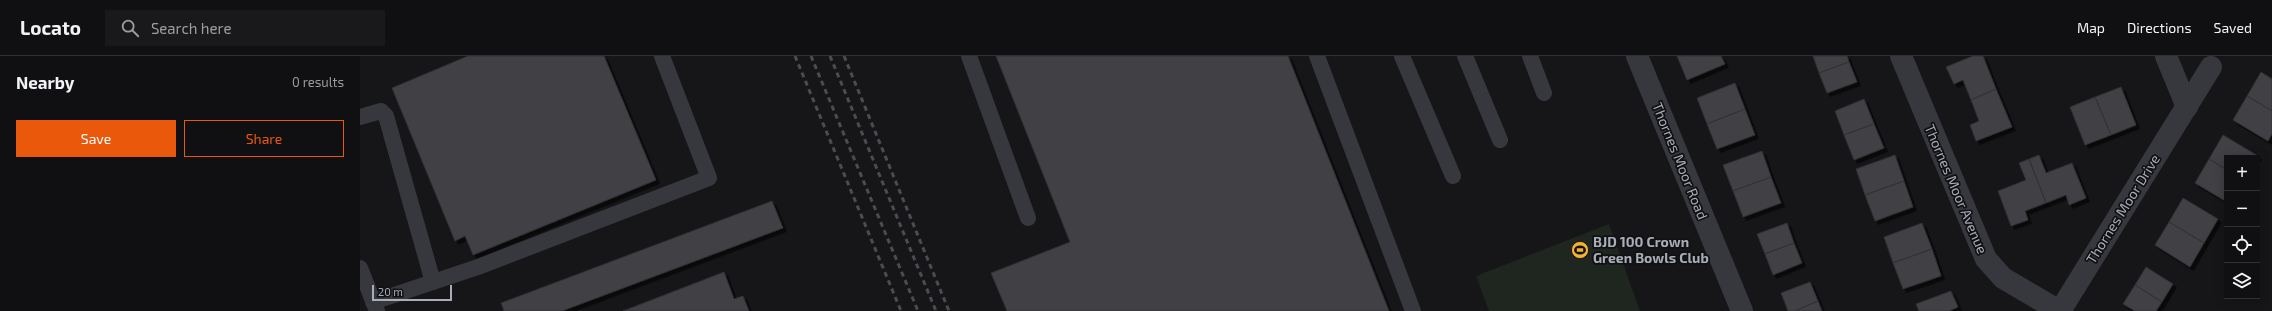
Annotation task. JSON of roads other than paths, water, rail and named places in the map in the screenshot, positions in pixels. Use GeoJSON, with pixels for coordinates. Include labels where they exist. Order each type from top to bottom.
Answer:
{"type":"FeatureCollection","features":[{"type":"Feature","properties":{"kind":"street","name":"Thornes Moor Road"},"geometry":{"type":"LineString","coordinates":[[1637,56],[1742,311]]}},
{"type":"Feature","properties":{"kind":"street","name":"Thornes Moor Avenue"},"geometry":{"type":"LineString","coordinates":[[1901,56],[1986,259],[2003,278],[2060,311]]}},
{"type":"Feature","properties":{"kind":"street"},"geometry":{"type":"LineString","coordinates":[[2166,56],[2187,107]]}},
{"type":"Feature","properties":{"kind":"street","name":"Thornes Moor Drive"},"geometry":{"type":"LineString","coordinates":[[2060,311],[2211,67]]}},
{"type":"Feature","properties":{"kind":"lane"},"geometry":{"type":"LineString","coordinates":[[360,268],[375,306],[433,282],[478,267],[709,178],[662,56]]}},
{"type":"Feature","properties":{"kind":"lane"},"geometry":{"type":"LineString","coordinates":[[969,56],[1028,218]]}},
{"type":"Feature","properties":{"kind":"lane"},"geometry":{"type":"LineString","coordinates":[[1317,56],[1413,311]]}},
{"type":"Feature","properties":{"kind":"lane"},"geometry":{"type":"LineString","coordinates":[[1402,56],[1453,176]]}},
{"type":"Feature","properties":{"kind":"lane"},"geometry":{"type":"LineString","coordinates":[[1465,56],[1500,140]]}},
{"type":"Feature","properties":{"kind":"lane"},"geometry":{"type":"LineString","coordinates":[[1530,56],[1544,93]]}},
{"type":"Feature","properties":{"kind":"lane"},"geometry":{"type":"LineString","coordinates":[[360,117],[381,112],[386,116],[433,282]]}},
{"type":"Feature","properties":{"kind":"railway"},"geometry":{"type":"LineString","coordinates":[[795,56],[901,311]]}},
{"type":"Feature","properties":{"kind":"railway"},"geometry":{"type":"LineString","coordinates":[[811,56],[918,311]]}},
{"type":"Feature","properties":{"kind":"railway"},"geometry":{"type":"LineString","coordinates":[[830,56],[936,311]]}},
{"type":"Feature","properties":{"kind":"railway"},"geometry":{"type":"LineString","coordinates":[[844,56],[949,311]]}},
{"type":"Feature","properties":{"kind":"place","name":"BJD 100 Crown Green Bowls Club"},"geometry":{"type":"Point","coordinates":[1580,250]}}]}
